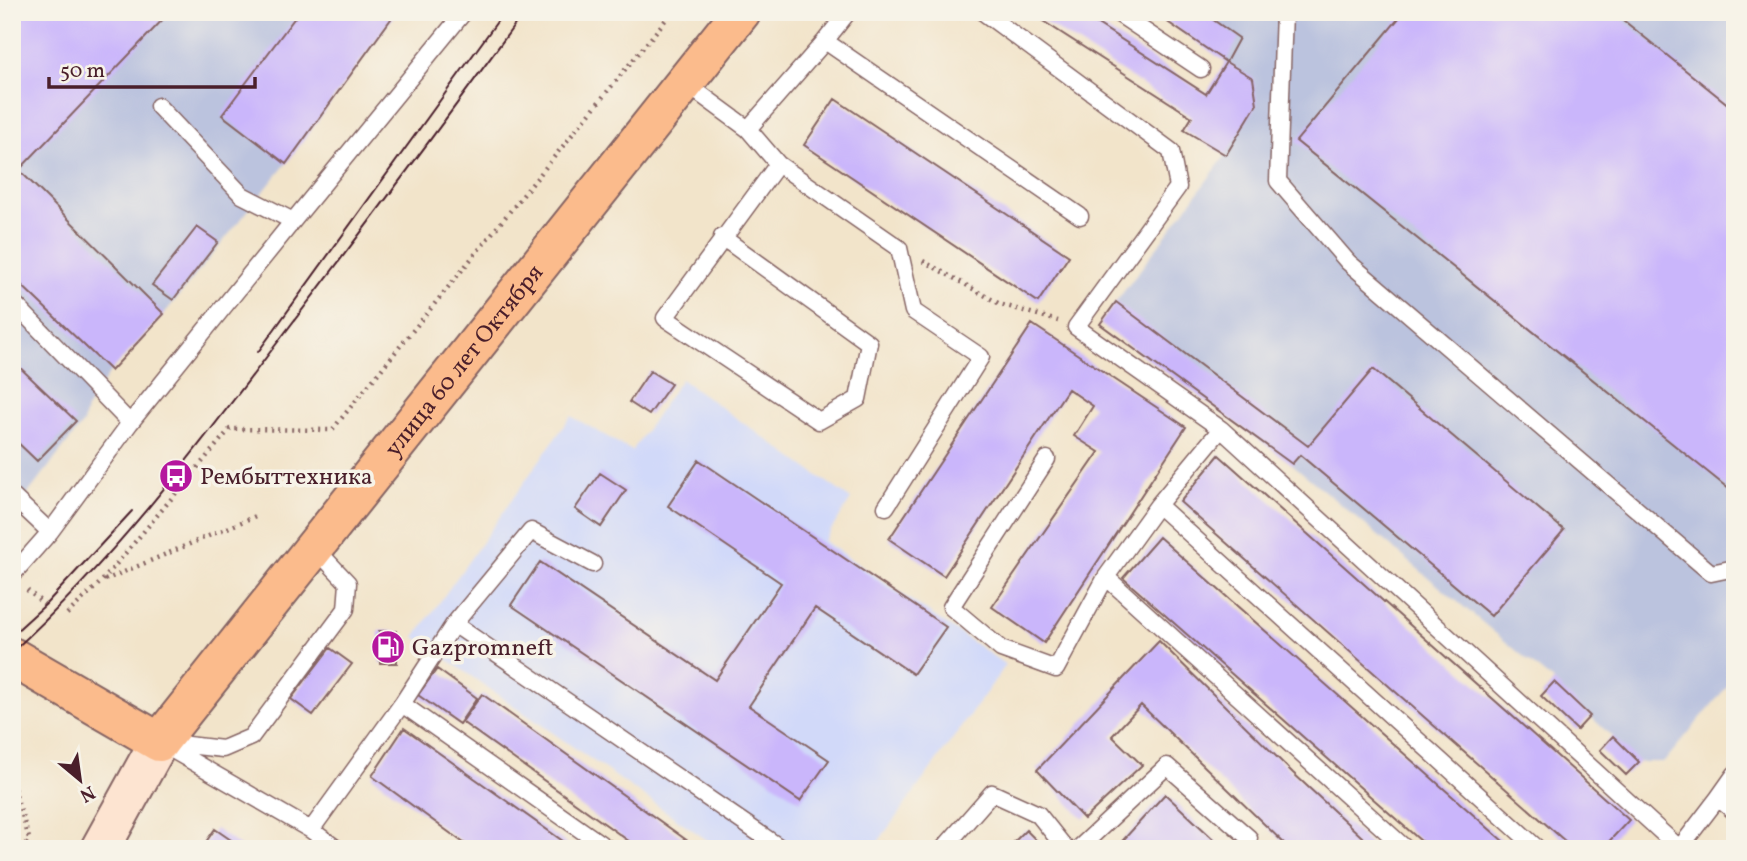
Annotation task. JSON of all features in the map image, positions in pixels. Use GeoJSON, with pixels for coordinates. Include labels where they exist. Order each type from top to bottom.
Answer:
{"type":"FeatureCollection","features":[{"type":"Feature","properties":{"kind":"main road","name":"улица 60 лет Октября"},"geometry":{"type":"LineString","coordinates":[[159,741],[741,12]]}},
{"type":"Feature","properties":{"kind":"main road"},"geometry":{"type":"LineString","coordinates":[[12,657],[159,741],[100,849]]}},
{"type":"Feature","properties":{"kind":"lane"},"geometry":{"type":"LineString","coordinates":[[12,575],[50,532],[130,423],[464,12]]}},
{"type":"Feature","properties":{"kind":"lane"},"geometry":{"type":"LineString","coordinates":[[748,129],[848,12]]}},
{"type":"Feature","properties":{"kind":"lane"},"geometry":{"type":"LineString","coordinates":[[983,12],[1171,151],[1178,187],[1076,327],[1221,429],[1679,848],[1735,774]]}},
{"type":"Feature","properties":{"kind":"lane"},"geometry":{"type":"LineString","coordinates":[[1116,12],[1201,69]]}},
{"type":"Feature","properties":{"kind":"lane"},"geometry":{"type":"LineString","coordinates":[[1284,12],[1278,181],[1348,262],[1711,573],[1735,568]]}},
{"type":"Feature","properties":{"kind":"lane"},"geometry":{"type":"LineString","coordinates":[[825,41],[1080,216]]}},
{"type":"Feature","properties":{"kind":"lane"},"geometry":{"type":"LineString","coordinates":[[684,82],[748,129],[778,164],[900,248],[913,311],[981,357],[887,507]]}},
{"type":"Feature","properties":{"kind":"lane"},"geometry":{"type":"LineString","coordinates":[[158,106],[242,195],[293,221]]}},
{"type":"Feature","properties":{"kind":"lane"},"geometry":{"type":"LineString","coordinates":[[722,237],[869,343],[858,398],[820,421],[665,318],[722,237],[778,164]]}},
{"type":"Feature","properties":{"kind":"lane"},"geometry":{"type":"LineString","coordinates":[[12,302],[130,423]]}},
{"type":"Feature","properties":{"kind":"lane"},"geometry":{"type":"LineString","coordinates":[[1047,459],[951,607],[1001,649],[1056,669],[1106,577],[1158,505],[1221,429]]}},
{"type":"Feature","properties":{"kind":"lane"},"geometry":{"type":"LineString","coordinates":[[12,496],[50,532]]}},
{"type":"Feature","properties":{"kind":"lane"},"geometry":{"type":"LineString","coordinates":[[1158,505],[1538,849]]}},
{"type":"Feature","properties":{"kind":"lane"},"geometry":{"type":"LineString","coordinates":[[311,830],[402,704],[454,624],[531,531],[593,564]]}},
{"type":"Feature","properties":{"kind":"lane"},"geometry":{"type":"LineString","coordinates":[[159,741],[223,749],[251,737],[346,609],[348,583],[314,547]]}},
{"type":"Feature","properties":{"kind":"lane"},"geometry":{"type":"LineString","coordinates":[[1106,577],[1406,849]]}},
{"type":"Feature","properties":{"kind":"lane"},"geometry":{"type":"LineString","coordinates":[[454,624],[782,849]]}},
{"type":"Feature","properties":{"kind":"lane"},"geometry":{"type":"LineString","coordinates":[[402,704],[608,849]]}},
{"type":"Feature","properties":{"kind":"lane"},"geometry":{"type":"LineString","coordinates":[[159,741],[311,830],[337,849]]}},
{"type":"Feature","properties":{"kind":"lane"},"geometry":{"type":"LineString","coordinates":[[1078,849],[1167,766],[1249,838]]}},
{"type":"Feature","properties":{"kind":"lane"},"geometry":{"type":"LineString","coordinates":[[943,849],[992,793],[1038,814],[1066,849]]}},
{"type":"Feature","properties":{"kind":"lane"},"geometry":{"type":"LineString","coordinates":[[1718,798],[1735,812]]}},
{"type":"Feature","properties":{"kind":"path"},"geometry":{"type":"LineString","coordinates":[[67,614],[102,581],[230,429],[332,430],[672,12]]}},
{"type":"Feature","properties":{"kind":"path"},"geometry":{"type":"LineString","coordinates":[[900,248],[1000,304],[1076,327]]}},
{"type":"Feature","properties":{"kind":"path"},"geometry":{"type":"LineString","coordinates":[[102,581],[258,515]]}},
{"type":"Feature","properties":{"kind":"path"},"geometry":{"type":"LineString","coordinates":[[12,782],[29,838],[23,849]]}},
{"type":"Feature","properties":{"kind":"shaded area"},"geometry":{"type":"Polygon","coordinates":[[[12,12],[396,12],[286,164],[164,314],[111,371],[86,409],[83,423],[12,514],[12,12]]]}},
{"type":"Feature","properties":{"kind":"shaded area"},"geometry":{"type":"Polygon","coordinates":[[[1202,12],[1735,12],[1735,677],[1664,762],[1639,762],[1554,682],[1292,464],[1307,446],[1116,302],[1226,155],[1257,104],[1253,78],[1226,62],[1202,12]]]}},
{"type":"Feature","properties":{"kind":"shaded area"},"geometry":{"type":"Polygon","coordinates":[[[681,379],[851,499],[824,541],[1006,665],[873,849],[720,849],[415,637],[571,416],[632,451],[681,379]]]}},
{"type":"Feature","properties":{"kind":"building"},"geometry":{"type":"Polygon","coordinates":[[[18,12],[170,12],[19,170],[164,314],[111,371],[12,276],[12,19],[18,12]]]}},
{"type":"Feature","properties":{"kind":"building"},"geometry":{"type":"Polygon","coordinates":[[[299,12],[396,12],[286,164],[222,115],[299,12]]]}},
{"type":"Feature","properties":{"kind":"building"},"geometry":{"type":"Polygon","coordinates":[[[1029,12],[1079,12],[1206,94],[1226,62],[1253,78],[1257,104],[1226,155],[1184,130],[1192,117],[1029,12]]]}},
{"type":"Feature","properties":{"kind":"building"},"geometry":{"type":"Polygon","coordinates":[[[1153,12],[1202,12],[1239,38],[1226,62],[1153,12]]]}},
{"type":"Feature","properties":{"kind":"building"},"geometry":{"type":"Polygon","coordinates":[[[1404,12],[1613,12],[1735,110],[1735,494],[1296,141],[1404,12]]]}},
{"type":"Feature","properties":{"kind":"building"},"geometry":{"type":"Polygon","coordinates":[[[835,99],[1069,256],[1038,302],[804,145],[835,99]]]}},
{"type":"Feature","properties":{"kind":"building"},"geometry":{"type":"Polygon","coordinates":[[[197,227],[218,242],[173,300],[152,285],[197,227]]]}},
{"type":"Feature","properties":{"kind":"building"},"geometry":{"type":"Polygon","coordinates":[[[1116,302],[1308,446],[1373,369],[1564,530],[1491,616],[1300,455],[1292,464],[1100,324],[1116,302]]]}},
{"type":"Feature","properties":{"kind":"building"},"geometry":{"type":"Polygon","coordinates":[[[1032,324],[1186,427],[1044,643],[992,607],[1099,452],[1074,436],[1093,406],[1068,389],[944,576],[889,539],[1032,324]]]}},
{"type":"Feature","properties":{"kind":"building"},"geometry":{"type":"Polygon","coordinates":[[[12,360],[76,421],[37,461],[12,437],[12,360]]]}},
{"type":"Feature","properties":{"kind":"building"},"geometry":{"type":"Polygon","coordinates":[[[650,371],[671,384],[649,415],[629,402],[650,371]]]}},
{"type":"Feature","properties":{"kind":"building"},"geometry":{"type":"Polygon","coordinates":[[[1219,455],[1629,820],[1602,849],[1574,849],[1180,502],[1219,455]]]}},
{"type":"Feature","properties":{"kind":"building"},"geometry":{"type":"Polygon","coordinates":[[[699,460],[946,627],[913,674],[815,608],[749,706],[829,760],[800,801],[511,605],[540,562],[715,680],[781,583],[668,506],[699,460]]]}},
{"type":"Feature","properties":{"kind":"building"},"geometry":{"type":"Polygon","coordinates":[[[600,473],[626,490],[601,527],[575,509],[600,473]]]}},
{"type":"Feature","properties":{"kind":"building"},"geometry":{"type":"Polygon","coordinates":[[[1159,537],[1512,849],[1430,849],[1123,578],[1159,537]]]}},
{"type":"Feature","properties":{"kind":"building","name":"Gazpromneft"},"geometry":{"type":"Polygon","coordinates":[[[379,631],[396,631],[397,663],[380,663],[379,631]]]}},
{"type":"Feature","properties":{"kind":"building"},"geometry":{"type":"Polygon","coordinates":[[[1159,641],[1293,773],[1375,849],[1290,849],[1141,705],[1112,736],[1142,765],[1084,819],[1037,770],[1159,641]]]}},
{"type":"Feature","properties":{"kind":"building"},"geometry":{"type":"Polygon","coordinates":[[[330,648],[352,664],[313,715],[291,699],[330,648]]]}},
{"type":"Feature","properties":{"kind":"building"},"geometry":{"type":"Polygon","coordinates":[[[437,669],[477,698],[459,724],[418,695],[437,669]]]}},
{"type":"Feature","properties":{"kind":"building"},"geometry":{"type":"Polygon","coordinates":[[[1554,682],[1590,716],[1577,730],[1541,696],[1554,682]]]}},
{"type":"Feature","properties":{"kind":"building"},"geometry":{"type":"Polygon","coordinates":[[[482,694],[699,849],[640,849],[462,722],[482,694]]]}},
{"type":"Feature","properties":{"kind":"building"},"geometry":{"type":"Polygon","coordinates":[[[404,728],[574,849],[472,849],[372,776],[404,728]]]}},
{"type":"Feature","properties":{"kind":"building"},"geometry":{"type":"Polygon","coordinates":[[[1613,736],[1639,762],[1626,775],[1600,750],[1613,736]]]}},
{"type":"Feature","properties":{"kind":"building"},"geometry":{"type":"Polygon","coordinates":[[[1165,794],[1224,849],[1115,849],[1165,794]]]}},
{"type":"Feature","properties":{"kind":"building"},"geometry":{"type":"Polygon","coordinates":[[[215,829],[244,849],[201,849],[215,829]]]}},
{"type":"Feature","properties":{"kind":"building"},"geometry":{"type":"Polygon","coordinates":[[[1026,830],[1045,849],[1007,849],[1026,830]]]}},
{"type":"Feature","properties":{"kind":"tram line"},"geometry":{"type":"LineString","coordinates":[[258,352],[504,12]]}},
{"type":"Feature","properties":{"kind":"tram line"},"geometry":{"type":"LineString","coordinates":[[12,652],[83,581],[182,467],[524,12]]}},
{"type":"Feature","properties":{"kind":"tram line"},"geometry":{"type":"LineString","coordinates":[[12,635],[45,605],[132,511]]}},
{"type":"Feature","properties":{"kind":"place","name":"Рембыттехника"},"geometry":{"type":"Point","coordinates":[176,476]}},
{"type":"Feature","properties":{"kind":"place","name":"Gazpromneft"},"geometry":{"type":"Point","coordinates":[388,647]}}]}
